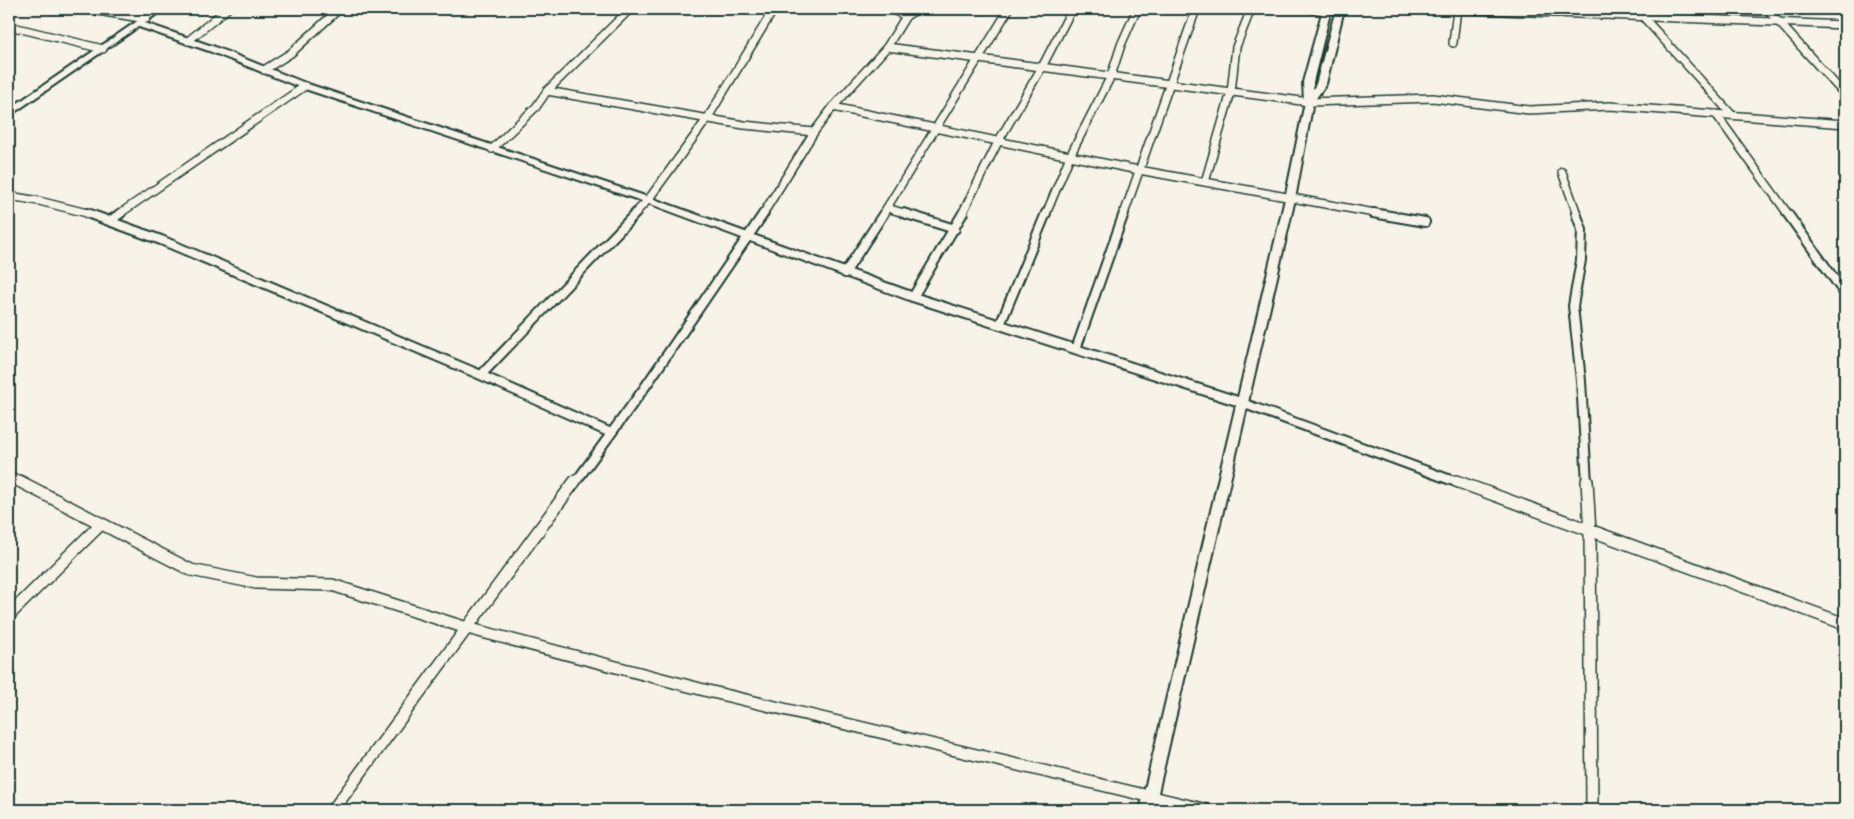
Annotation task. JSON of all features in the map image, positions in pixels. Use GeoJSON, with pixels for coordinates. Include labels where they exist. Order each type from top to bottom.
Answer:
{"type":"FeatureCollection","features":[{"type":"Feature","properties":{"kind":"main road"},"geometry":{"type":"LineString","coordinates":[[9,113],[160,9]]}},
{"type":"Feature","properties":{"kind":"main road"},"geometry":{"type":"LineString","coordinates":[[1310,102],[1321,84],[1340,9]]}},
{"type":"Feature","properties":{"kind":"main road"},"geometry":{"type":"LineString","coordinates":[[1310,102],[1308,82],[1327,10]]}},
{"type":"Feature","properties":{"kind":"street"},"geometry":{"type":"LineString","coordinates":[[86,9],[142,22],[305,86],[648,200],[913,297],[1242,403],[1845,624]]}},
{"type":"Feature","properties":{"kind":"street"},"geometry":{"type":"LineString","coordinates":[[188,41],[226,9]]}},
{"type":"Feature","properties":{"kind":"street"},"geometry":{"type":"LineString","coordinates":[[264,70],[291,53],[339,9]]}},
{"type":"Feature","properties":{"kind":"street"},"geometry":{"type":"LineString","coordinates":[[492,148],[536,107],[547,91],[630,9]]}},
{"type":"Feature","properties":{"kind":"street"},"geometry":{"type":"LineString","coordinates":[[482,374],[648,200],[707,119],[774,9]]}},
{"type":"Feature","properties":{"kind":"street"},"geometry":{"type":"LineString","coordinates":[[890,9],[906,16]]}},
{"type":"Feature","properties":{"kind":"street"},"geometry":{"type":"LineString","coordinates":[[333,810],[611,432],[750,236],[814,132],[833,107],[887,47],[906,16],[918,9]]}},
{"type":"Feature","properties":{"kind":"street"},"geometry":{"type":"LineString","coordinates":[[845,273],[916,164],[935,129],[1009,9]]}},
{"type":"Feature","properties":{"kind":"street"},"geometry":{"type":"LineString","coordinates":[[913,297],[955,229],[998,142],[1042,67],[1072,9]]}},
{"type":"Feature","properties":{"kind":"street"},"geometry":{"type":"LineString","coordinates":[[1000,325],[1070,156],[1112,76],[1121,45],[1137,9]]}},
{"type":"Feature","properties":{"kind":"street"},"geometry":{"type":"LineString","coordinates":[[1076,349],[1196,9]]}},
{"type":"Feature","properties":{"kind":"street"},"geometry":{"type":"LineString","coordinates":[[1205,182],[1231,92],[1236,47],[1251,9]]}},
{"type":"Feature","properties":{"kind":"street"},"geometry":{"type":"LineString","coordinates":[[1310,9],[1327,10]]}},
{"type":"Feature","properties":{"kind":"street"},"geometry":{"type":"LineString","coordinates":[[1453,43],[1456,9],[1845,25]]}},
{"type":"Feature","properties":{"kind":"street"},"geometry":{"type":"LineString","coordinates":[[1636,9],[1732,115]]}},
{"type":"Feature","properties":{"kind":"street"},"geometry":{"type":"LineString","coordinates":[[1766,9],[1845,95]]}},
{"type":"Feature","properties":{"kind":"street"},"geometry":{"type":"LineString","coordinates":[[9,26],[103,49]]}},
{"type":"Feature","properties":{"kind":"street"},"geometry":{"type":"LineString","coordinates":[[887,47],[1310,102],[1433,98],[1529,110],[1610,106],[1845,124]]}},
{"type":"Feature","properties":{"kind":"street"},"geometry":{"type":"LineString","coordinates":[[111,220],[305,86]]}},
{"type":"Feature","properties":{"kind":"street"},"geometry":{"type":"LineString","coordinates":[[547,91],[707,119],[787,131],[814,132]]}},
{"type":"Feature","properties":{"kind":"street"},"geometry":{"type":"LineString","coordinates":[[1147,810],[1290,199],[1310,102]]}},
{"type":"Feature","properties":{"kind":"street"},"geometry":{"type":"LineString","coordinates":[[833,107],[1140,170],[1290,199],[1425,222]]}},
{"type":"Feature","properties":{"kind":"street"},"geometry":{"type":"LineString","coordinates":[[1716,114],[1845,294]]}},
{"type":"Feature","properties":{"kind":"street"},"geometry":{"type":"LineString","coordinates":[[1562,172],[1582,230],[1581,260],[1573,306],[1590,532],[1592,810]]}},
{"type":"Feature","properties":{"kind":"street"},"geometry":{"type":"LineString","coordinates":[[9,196],[27,198],[111,220],[482,374],[611,432]]}},
{"type":"Feature","properties":{"kind":"street"},"geometry":{"type":"LineString","coordinates":[[887,208],[955,229]]}},
{"type":"Feature","properties":{"kind":"street"},"geometry":{"type":"LineString","coordinates":[[9,476],[191,570],[256,583],[332,585],[467,628],[708,691],[1207,810]]}},
{"type":"Feature","properties":{"kind":"street"},"geometry":{"type":"LineString","coordinates":[[9,615],[102,524]]}}]}
